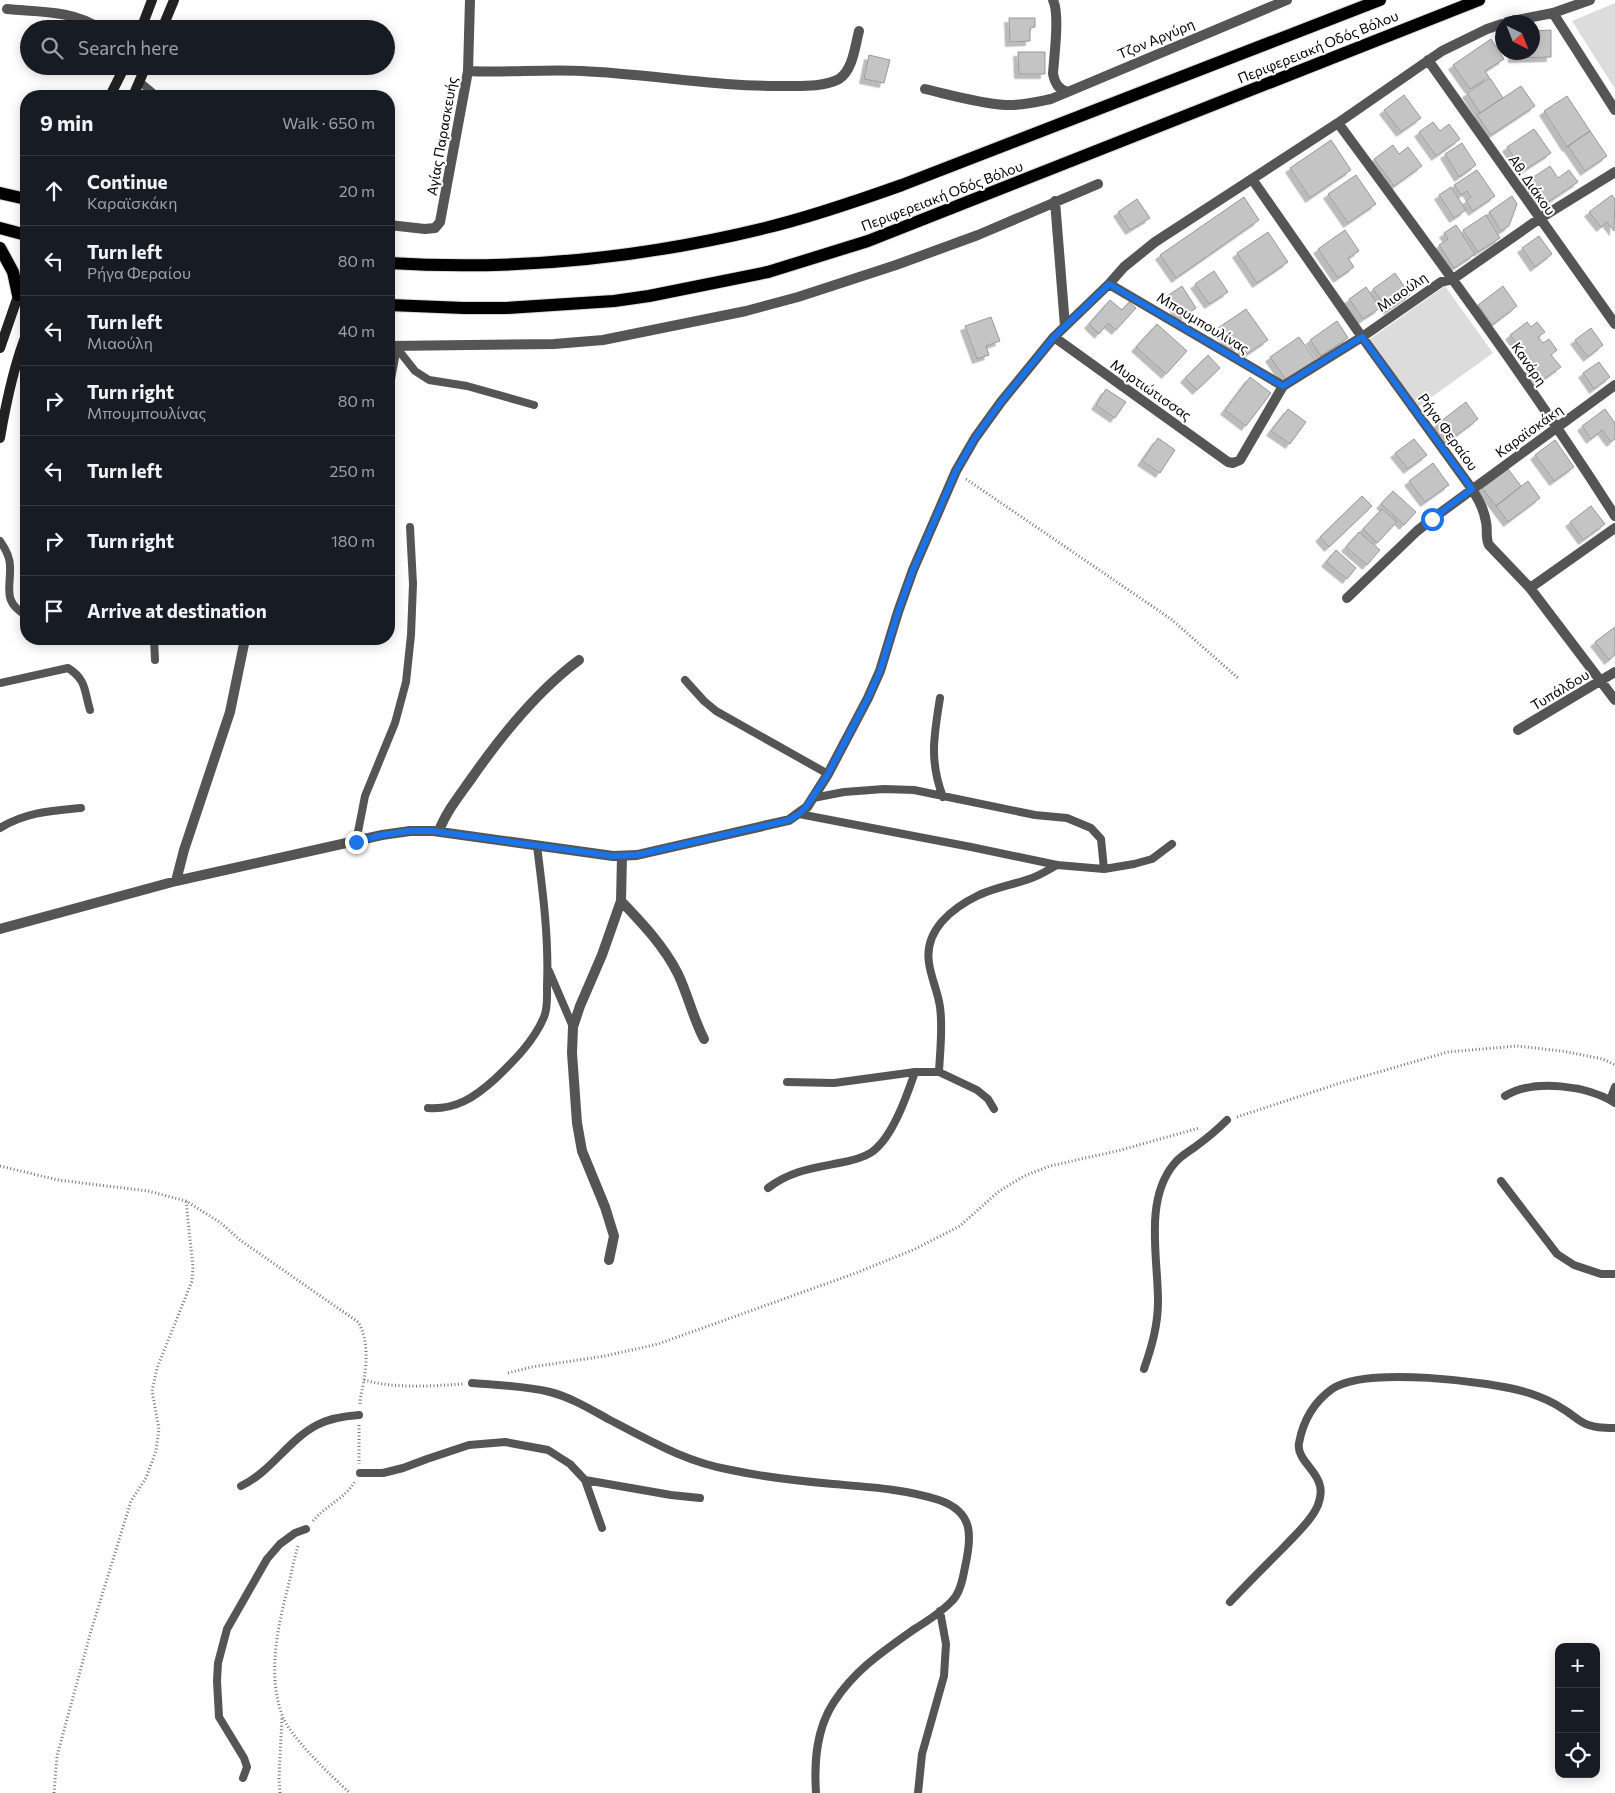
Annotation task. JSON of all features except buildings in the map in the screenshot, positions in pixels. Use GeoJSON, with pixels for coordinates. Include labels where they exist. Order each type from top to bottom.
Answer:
{"type":"FeatureCollection","features":[{"type":"Feature","properties":{"kind":"main road","name":"Περιφερειακή Οδός Βόλου"},"geometry":{"type":"LineString","coordinates":[[395,263],[479,265],[568,262],[638,252],[765,228],[831,209],[902,185],[1380,0]]}},
{"type":"Feature","properties":{"kind":"main road","name":"Περιφερειακή Οδός Βόλου"},"geometry":{"type":"LineString","coordinates":[[395,304],[506,308],[614,301],[649,296],[768,272],[868,241],[1479,0]]}},
{"type":"Feature","properties":{"kind":"main road"},"geometry":{"type":"LineString","coordinates":[[0,193],[20,198]]}},
{"type":"Feature","properties":{"kind":"main road"},"geometry":{"type":"LineString","coordinates":[[0,228],[20,233]]}},
{"type":"Feature","properties":{"kind":"main road"},"geometry":{"type":"LineString","coordinates":[[0,248],[13,272],[18,295]]}},
{"type":"Feature","properties":{"kind":"street"},"geometry":{"type":"LineString","coordinates":[[144,20],[152,0]]}},
{"type":"Feature","properties":{"kind":"street"},"geometry":{"type":"LineString","coordinates":[[166,20],[174,0]]}},
{"type":"Feature","properties":{"kind":"street","name":"Αγίας Παρασκευής"},"geometry":{"type":"LineString","coordinates":[[395,226],[425,229],[435,228],[440,222],[468,71],[470,0]]}},
{"type":"Feature","properties":{"kind":"street"},"geometry":{"type":"LineString","coordinates":[[1053,0],[1056,6],[1054,81],[1058,87],[1067,92]]}},
{"type":"Feature","properties":{"kind":"street","name":"Τζον Αργύρη"},"geometry":{"type":"LineString","coordinates":[[925,89],[1005,105],[1051,99],[1287,0]]}},
{"type":"Feature","properties":{"kind":"street"},"geometry":{"type":"LineString","coordinates":[[1540,16],[1590,0]]}},
{"type":"Feature","properties":{"kind":"street"},"geometry":{"type":"LineString","coordinates":[[7,9],[73,16],[86,20]]}},
{"type":"Feature","properties":{"kind":"street"},"geometry":{"type":"LineString","coordinates":[[1553,13],[1615,110]]}},
{"type":"Feature","properties":{"kind":"street"},"geometry":{"type":"LineString","coordinates":[[0,929],[176,881],[382,835],[410,831],[438,831],[537,846],[622,856],[637,855],[789,820],[799,814],[813,798],[828,774],[868,698],[880,671],[913,570],[956,471],[975,438],[1001,402],[1054,337],[1124,267],[1155,242],[1338,124],[1428,60],[1458,42],[1495,26]]}},
{"type":"Feature","properties":{"kind":"street"},"geometry":{"type":"LineString","coordinates":[[468,71],[583,71],[726,84],[803,86],[833,81],[844,75],[859,31]]}},
{"type":"Feature","properties":{"kind":"street","name":"Αθ. Διάκου"},"geometry":{"type":"LineString","coordinates":[[1428,60],[1615,324]]}},
{"type":"Feature","properties":{"kind":"street"},"geometry":{"type":"LineString","coordinates":[[113,90],[120,75]]}},
{"type":"Feature","properties":{"kind":"street"},"geometry":{"type":"LineString","coordinates":[[136,90],[143,75]]}},
{"type":"Feature","properties":{"kind":"street","name":"Κανάρη"},"geometry":{"type":"LineString","coordinates":[[1338,124],[1453,279],[1557,428],[1615,516]]}},
{"type":"Feature","properties":{"kind":"street","name":"Μιαούλη"},"geometry":{"type":"LineString","coordinates":[[1232,463],[1240,460],[1283,386],[1362,337],[1441,282],[1453,279],[1539,219],[1615,172]]}},
{"type":"Feature","properties":{"kind":"street","name":"Ρήγα Φεραίου"},"geometry":{"type":"LineString","coordinates":[[1252,179],[1362,337],[1472,489],[1486,519],[1488,543],[1530,588],[1615,700]]}},
{"type":"Feature","properties":{"kind":"street"},"geometry":{"type":"LineString","coordinates":[[395,347],[554,344],[603,340],[746,311],[896,265],[978,235],[1098,184]]}},
{"type":"Feature","properties":{"kind":"street"},"geometry":{"type":"LineString","coordinates":[[1055,201],[1065,326]]}},
{"type":"Feature","properties":{"kind":"street","name":"Μπουμπουλίνας"},"geometry":{"type":"LineString","coordinates":[[1109,284],[1283,386]]}},
{"type":"Feature","properties":{"kind":"street"},"geometry":{"type":"LineString","coordinates":[[0,348],[20,290]]}},
{"type":"Feature","properties":{"kind":"street","name":"Μυρτιώτισσας"},"geometry":{"type":"LineString","coordinates":[[1054,337],[1225,460],[1232,463]]}},
{"type":"Feature","properties":{"kind":"street"},"geometry":{"type":"LineString","coordinates":[[0,438],[19,354]]}},
{"type":"Feature","properties":{"kind":"street","name":"Καραϊσκάκη"},"geometry":{"type":"LineString","coordinates":[[1347,598],[1417,531],[1615,385]]}},
{"type":"Feature","properties":{"kind":"street"},"geometry":{"type":"LineString","coordinates":[[1530,588],[1615,528]]}},
{"type":"Feature","properties":{"kind":"street"},"geometry":{"type":"LineString","coordinates":[[176,881],[184,850],[230,712],[244,645]]}},
{"type":"Feature","properties":{"kind":"street"},"geometry":{"type":"LineString","coordinates":[[438,831],[444,817],[494,746],[556,677],[579,660]]}},
{"type":"Feature","properties":{"kind":"street","name":"Τυπάλδου"},"geometry":{"type":"LineString","coordinates":[[1518,730],[1615,672]]}},
{"type":"Feature","properties":{"kind":"street"},"geometry":{"type":"LineString","coordinates":[[609,1260],[614,1236],[582,1151],[577,1123],[572,1053],[573,1027],[621,901],[622,856]]}},
{"type":"Feature","properties":{"kind":"street"},"geometry":{"type":"LineString","coordinates":[[621,901],[655,938],[677,972],[704,1039]]}},
{"type":"Feature","properties":{"kind":"lane"},"geometry":{"type":"LineString","coordinates":[[140,82],[150,90]]}},
{"type":"Feature","properties":{"kind":"lane"},"geometry":{"type":"LineString","coordinates":[[395,350],[415,371],[430,380],[467,386],[534,404]]}},
{"type":"Feature","properties":{"kind":"lane"},"geometry":{"type":"LineString","coordinates":[[356,842],[365,796],[395,723],[406,682],[411,635],[413,584],[410,527]]}},
{"type":"Feature","properties":{"kind":"lane"},"geometry":{"type":"LineString","coordinates":[[0,540],[4,545],[10,564],[8,590],[11,603],[20,611]]}},
{"type":"Feature","properties":{"kind":"lane"},"geometry":{"type":"LineString","coordinates":[[154,645],[155,660]]}},
{"type":"Feature","properties":{"kind":"lane"},"geometry":{"type":"LineString","coordinates":[[0,683],[68,668],[82,680],[86,687],[90,710]]}},
{"type":"Feature","properties":{"kind":"lane"},"geometry":{"type":"LineString","coordinates":[[685,680],[716,711],[828,774]]}},
{"type":"Feature","properties":{"kind":"lane"},"geometry":{"type":"LineString","coordinates":[[940,698],[934,742],[934,764],[943,797]]}},
{"type":"Feature","properties":{"kind":"lane"},"geometry":{"type":"LineString","coordinates":[[813,798],[844,792],[884,789],[914,790],[1035,815],[1067,818],[1091,828],[1101,839],[1104,869]]}},
{"type":"Feature","properties":{"kind":"lane"},"geometry":{"type":"LineString","coordinates":[[0,828],[13,820],[26,816],[81,808]]}},
{"type":"Feature","properties":{"kind":"lane"},"geometry":{"type":"LineString","coordinates":[[799,814],[1056,865],[1104,869],[1152,860],[1172,844]]}},
{"type":"Feature","properties":{"kind":"lane"},"geometry":{"type":"LineString","coordinates":[[428,1108],[439,1109],[456,1105],[477,1095],[519,1055],[535,1034],[545,1015],[548,969],[545,913],[537,846]]}},
{"type":"Feature","properties":{"kind":"lane"},"geometry":{"type":"LineString","coordinates":[[939,1072],[941,1009],[929,963],[929,944],[935,929],[963,904],[977,896],[996,887],[1030,879],[1056,865]]}},
{"type":"Feature","properties":{"kind":"lane"},"geometry":{"type":"LineString","coordinates":[[548,969],[573,1027]]}},
{"type":"Feature","properties":{"kind":"lane"},"geometry":{"type":"LineString","coordinates":[[768,1188],[792,1173],[850,1161],[874,1150],[892,1127],[904,1103],[915,1072]]}},
{"type":"Feature","properties":{"kind":"lane"},"geometry":{"type":"LineString","coordinates":[[787,1082],[834,1082],[915,1072],[939,1072],[977,1090],[988,1099],[994,1109]]}},
{"type":"Feature","properties":{"kind":"lane"},"geometry":{"type":"LineString","coordinates":[[1505,1096],[1513,1091],[1530,1087],[1555,1086],[1586,1090],[1613,1101],[1615,1087]]}},
{"type":"Feature","properties":{"kind":"lane"},"geometry":{"type":"LineString","coordinates":[[1144,1368],[1154,1342],[1157,1323],[1155,1222],[1160,1191],[1175,1163],[1227,1120]]}},
{"type":"Feature","properties":{"kind":"lane"},"geometry":{"type":"LineString","coordinates":[[1501,1181],[1557,1254],[1574,1266],[1601,1274],[1615,1274]]}},
{"type":"Feature","properties":{"kind":"lane"},"geometry":{"type":"LineString","coordinates":[[1230,1602],[1303,1528],[1316,1510],[1320,1498],[1320,1484],[1304,1459],[1298,1444],[1310,1410],[1332,1388],[1367,1378],[1442,1378],[1483,1382],[1529,1393],[1562,1407],[1582,1422],[1597,1427],[1615,1428]]}},
{"type":"Feature","properties":{"kind":"lane"},"geometry":{"type":"LineString","coordinates":[[472,1383],[512,1386],[550,1392],[580,1404],[680,1456],[706,1465],[732,1471],[799,1481],[886,1488],[923,1496],[953,1506],[962,1515],[969,1526],[970,1547],[962,1581],[953,1601],[860,1669],[833,1703],[820,1730],[814,1767],[816,1793]]}},
{"type":"Feature","properties":{"kind":"lane"},"geometry":{"type":"LineString","coordinates":[[241,1486],[262,1472],[300,1437],[318,1424],[339,1417],[359,1415]]}},
{"type":"Feature","properties":{"kind":"lane"},"geometry":{"type":"LineString","coordinates":[[360,1473],[382,1473],[403,1468],[427,1458],[469,1445],[505,1442],[548,1450],[570,1464],[585,1480],[602,1528]]}},
{"type":"Feature","properties":{"kind":"lane"},"geometry":{"type":"LineString","coordinates":[[585,1480],[671,1495],[700,1498]]}},
{"type":"Feature","properties":{"kind":"lane"},"geometry":{"type":"LineString","coordinates":[[244,1778],[247,1767],[244,1758],[219,1717],[218,1663],[227,1629],[267,1559],[280,1544],[294,1533],[306,1529]]}},
{"type":"Feature","properties":{"kind":"lane"},"geometry":{"type":"LineString","coordinates":[[918,1793],[922,1754],[944,1676],[946,1644],[940,1611]]}},
{"type":"Feature","properties":{"kind":"path"},"geometry":{"type":"LineString","coordinates":[[956,471],[1170,620],[1238,678]]}},
{"type":"Feature","properties":{"kind":"path"},"geometry":{"type":"LineString","coordinates":[[1227,1120],[1337,1084],[1448,1052],[1517,1046],[1562,1051],[1603,1059],[1615,1065]]}},
{"type":"Feature","properties":{"kind":"path"},"geometry":{"type":"LineString","coordinates":[[506,1374],[532,1367],[605,1356],[658,1344],[856,1273],[915,1249],[960,1226],[998,1192],[1024,1176],[1050,1166],[1121,1150],[1201,1127]]}},
{"type":"Feature","properties":{"kind":"path"},"geometry":{"type":"LineString","coordinates":[[0,1166],[58,1180],[148,1191],[186,1201],[222,1223],[240,1240],[358,1322],[362,1329],[366,1346],[359,1415],[360,1473],[354,1485],[321,1511],[306,1529],[298,1548],[280,1615],[275,1657],[275,1682],[282,1716],[280,1793]]}},
{"type":"Feature","properties":{"kind":"path"},"geometry":{"type":"LineString","coordinates":[[54,1793],[58,1756],[91,1631],[131,1501],[146,1478],[156,1451],[159,1429],[152,1391],[157,1368],[192,1280],[193,1267],[186,1201]]}},
{"type":"Feature","properties":{"kind":"path"},"geometry":{"type":"LineString","coordinates":[[364,1380],[380,1384],[405,1386],[472,1383]]}},
{"type":"Feature","properties":{"kind":"path"},"geometry":{"type":"LineString","coordinates":[[282,1716],[302,1745],[350,1793]]}},
{"type":"Feature","properties":{"kind":"shaded area"},"geometry":{"type":"Polygon","coordinates":[[[1615,3],[1615,89],[1572,21],[1615,3]]]}},
{"type":"Feature","properties":{"kind":"shaded area"},"geometry":{"type":"Polygon","coordinates":[[[1445,286],[1493,353],[1418,407],[1370,339],[1445,286]]]}},
{"type":"Feature","properties":{"kind":"route"},"geometry":{"type":"LineString","coordinates":[[356,842],[382,835],[410,831],[433,831],[622,856],[637,855],[789,820],[799,814],[806,807],[828,774],[868,698],[884,660],[887,645],[913,570],[956,471],[975,438],[1001,402],[1054,337],[1109,284],[1283,386],[1362,337],[1472,489],[1432,519]]}}]}
